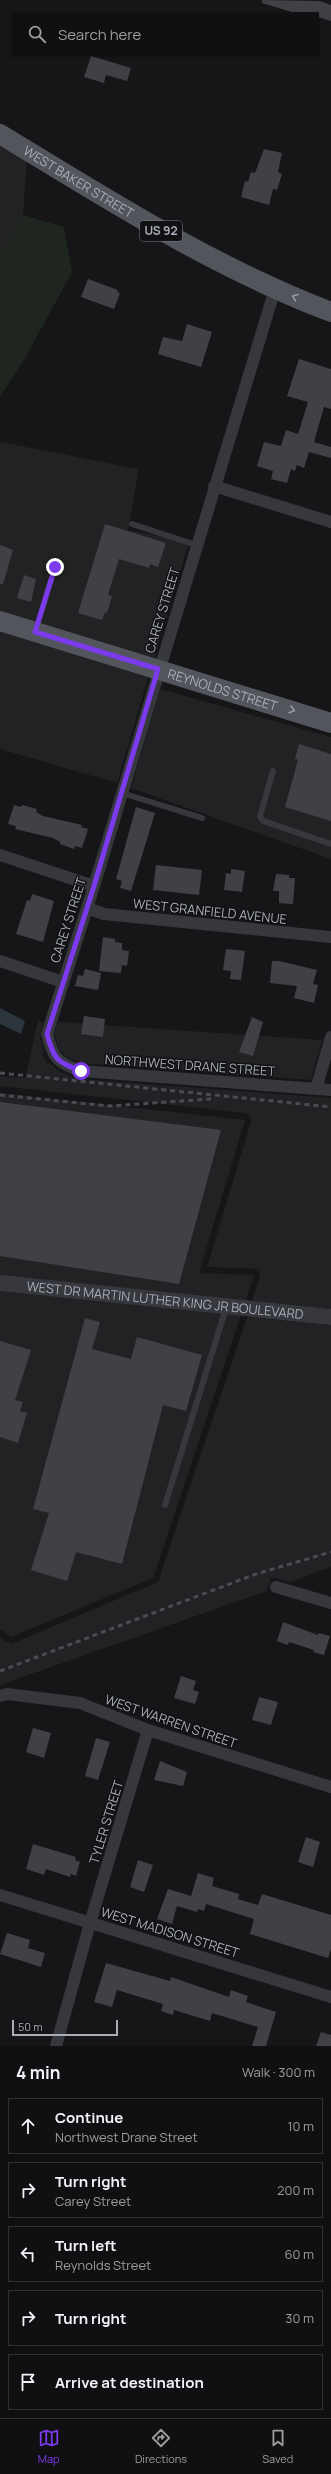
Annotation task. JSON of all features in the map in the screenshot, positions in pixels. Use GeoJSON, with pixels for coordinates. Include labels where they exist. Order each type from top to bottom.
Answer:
{"type":"FeatureCollection","features":[{"type":"Feature","properties":{"kind":"main road","name":"WEST BAKER STREET"},"geometry":{"type":"LineString","coordinates":[[0,134],[184,245],[275,289],[331,312]]}},
{"type":"Feature","properties":{"kind":"main road","name":"REYNOLDS STREET"},"geometry":{"type":"LineString","coordinates":[[0,621],[331,723]]}},
{"type":"Feature","properties":{"kind":"street","name":"CAREY STREET"},"geometry":{"type":"LineString","coordinates":[[52,1054],[47,1034],[94,886],[158,669],[275,289]]}},
{"type":"Feature","properties":{"kind":"street"},"geometry":{"type":"LineString","coordinates":[[214,486],[331,522]]}},
{"type":"Feature","properties":{"kind":"street"},"geometry":{"type":"LineString","coordinates":[[0,855],[94,886]]}},
{"type":"Feature","properties":{"kind":"street","name":"WEST GRANFIELD AVENUE"},"geometry":{"type":"LineString","coordinates":[[87,908],[104,914],[331,937]]}},
{"type":"Feature","properties":{"kind":"street"},"geometry":{"type":"LineString","coordinates":[[0,961],[63,982]]}},
{"type":"Feature","properties":{"kind":"street"},"geometry":{"type":"LineString","coordinates":[[316,1089],[331,1037]]}},
{"type":"Feature","properties":{"kind":"street","name":"NORTHWEST DRANE STREET"},"geometry":{"type":"LineString","coordinates":[[52,1054],[60,1064],[81,1071],[331,1090]]}},
{"type":"Feature","properties":{"kind":"street","name":"WEST DR MARTIN LUTHER KING JR BOULEVARD"},"geometry":{"type":"LineString","coordinates":[[0,1283],[331,1317]]}},
{"type":"Feature","properties":{"kind":"street"},"geometry":{"type":"LineString","coordinates":[[276,1587],[331,1603]]}},
{"type":"Feature","properties":{"kind":"street","name":"WEST WARREN STREET"},"geometry":{"type":"LineString","coordinates":[[0,1696],[8,1694],[80,1703],[148,1730],[331,1787]]}},
{"type":"Feature","properties":{"kind":"street","name":"TYLER STREET"},"geometry":{"type":"LineString","coordinates":[[56,2046],[90,1922],[148,1730]]}},
{"type":"Feature","properties":{"kind":"street","name":"WEST MADISON STREET"},"geometry":{"type":"LineString","coordinates":[[0,1895],[331,1997]]}},
{"type":"Feature","properties":{"kind":"lane"},"geometry":{"type":"LineString","coordinates":[[132,524],[196,545]]}},
{"type":"Feature","properties":{"kind":"lane"},"geometry":{"type":"LineString","coordinates":[[35,632],[55,567]]}},
{"type":"Feature","properties":{"kind":"lane"},"geometry":{"type":"LineString","coordinates":[[273,771],[260,816],[263,821],[331,844]]}},
{"type":"Feature","properties":{"kind":"lane"},"geometry":{"type":"LineString","coordinates":[[122,793],[202,818]]}},
{"type":"Feature","properties":{"kind":"lane"},"geometry":{"type":"LineString","coordinates":[[166,1505],[227,1306]]}},
{"type":"Feature","properties":{"kind":"shaded area"},"geometry":{"type":"Polygon","coordinates":[[[0,143],[27,160],[23,215],[0,256],[0,143]]]}},
{"type":"Feature","properties":{"kind":"shaded area"},"geometry":{"type":"Polygon","coordinates":[[[23,215],[64,227],[72,272],[25,358],[0,397],[0,256],[23,215]]]}},
{"type":"Feature","properties":{"kind":"shaded area"},"geometry":{"type":"Polygon","coordinates":[[[0,442],[139,469],[128,530],[189,542],[154,659],[0,612],[0,442]]]}},
{"type":"Feature","properties":{"kind":"shaded area"},"geometry":{"type":"Polygon","coordinates":[[[0,630],[149,675],[117,783],[0,749],[0,630]]]}},
{"type":"Feature","properties":{"kind":"shaded area"},"geometry":{"type":"Polygon","coordinates":[[[160,689],[331,737],[331,859],[131,788],[160,689]]]}},
{"type":"Feature","properties":{"kind":"shaded area"},"geometry":{"type":"Polygon","coordinates":[[[0,1008],[25,1021],[21,1034],[0,1024],[0,1008]]]}},
{"type":"Feature","properties":{"kind":"shaded area"},"geometry":{"type":"Polygon","coordinates":[[[38,1021],[43,1022],[40,1037],[44,1052],[42,1054],[47,1064],[50,1063],[58,1071],[79,1079],[331,1098],[331,1309],[252,1301],[260,1277],[259,1269],[207,1267],[251,1121],[250,1115],[246,1113],[0,1086],[0,1076],[25,1078],[38,1021]]]}},
{"type":"Feature","properties":{"kind":"shaded area"},"geometry":{"type":"Polygon","coordinates":[[[58,1022],[322,1040],[311,1080],[82,1063],[65,1056],[59,1049],[54,1033],[58,1022]]]}},
{"type":"Feature","properties":{"kind":"shaded area"},"geometry":{"type":"Polygon","coordinates":[[[0,1093],[245,1120],[199,1273],[254,1275],[153,1578],[11,1637],[0,1629],[0,1093]]]}},
{"type":"Feature","properties":{"kind":"shaded area"},"geometry":{"type":"Polygon","coordinates":[[[247,1317],[331,1325],[331,1567],[290,1582],[271,1577],[267,1591],[0,1685],[0,1638],[11,1644],[158,1582],[247,1317]]]}},
{"type":"Feature","properties":{"kind":"building"},"geometry":{"type":"Polygon","coordinates":[[[262,0],[320,1],[331,5],[331,21],[319,17],[319,12],[292,12],[262,3],[262,0]]]}},
{"type":"Feature","properties":{"kind":"building"},"geometry":{"type":"Polygon","coordinates":[[[91,56],[131,68],[127,81],[106,75],[104,83],[84,77],[91,56]]]}},
{"type":"Feature","properties":{"kind":"building"},"geometry":{"type":"Polygon","coordinates":[[[264,149],[282,153],[278,172],[282,174],[277,190],[273,189],[269,205],[241,197],[245,181],[248,182],[251,172],[255,173],[264,149]]]}},
{"type":"Feature","properties":{"kind":"building"},"geometry":{"type":"Polygon","coordinates":[[[88,279],[118,290],[117,292],[120,293],[114,309],[81,297],[88,279]]]}},
{"type":"Feature","properties":{"kind":"building"},"geometry":{"type":"Polygon","coordinates":[[[187,324],[212,332],[201,367],[158,354],[163,337],[182,341],[187,324]]]}},
{"type":"Feature","properties":{"kind":"building"},"geometry":{"type":"Polygon","coordinates":[[[299,359],[331,369],[331,409],[324,407],[314,442],[331,447],[331,458],[309,452],[304,468],[297,465],[295,471],[291,469],[287,483],[271,479],[273,471],[257,466],[264,442],[281,446],[286,430],[298,434],[308,402],[287,396],[299,359]]]}},
{"type":"Feature","properties":{"kind":"building"},"geometry":{"type":"Polygon","coordinates":[[[105,524],[166,543],[158,567],[150,564],[149,568],[119,559],[108,595],[112,596],[107,613],[105,612],[102,620],[78,613],[105,524]]]}},
{"type":"Feature","properties":{"kind":"building"},"geometry":{"type":"Polygon","coordinates":[[[0,545],[13,550],[3,584],[0,584],[0,545]]]}},
{"type":"Feature","properties":{"kind":"building"},"geometry":{"type":"Polygon","coordinates":[[[24,575],[36,579],[31,602],[17,598],[24,575]]]}},
{"type":"Feature","properties":{"kind":"building"},"geometry":{"type":"Polygon","coordinates":[[[299,744],[331,754],[331,821],[285,807],[298,760],[295,759],[299,744]]]}},
{"type":"Feature","properties":{"kind":"building"},"geometry":{"type":"Polygon","coordinates":[[[14,805],[21,807],[22,805],[37,809],[36,812],[43,816],[82,825],[81,827],[88,829],[82,848],[75,846],[74,849],[60,844],[60,842],[53,838],[15,829],[16,826],[8,824],[14,805]]]}},
{"type":"Feature","properties":{"kind":"building"},"geometry":{"type":"Polygon","coordinates":[[[136,807],[155,813],[131,891],[120,888],[122,881],[116,879],[136,807]]]}},
{"type":"Feature","properties":{"kind":"building"},"geometry":{"type":"Polygon","coordinates":[[[156,865],[202,870],[199,895],[153,890],[156,865]]]}},
{"type":"Feature","properties":{"kind":"building"},"geometry":{"type":"Polygon","coordinates":[[[231,869],[245,871],[242,892],[224,890],[226,873],[231,874],[231,869]]]}},
{"type":"Feature","properties":{"kind":"building"},"geometry":{"type":"Polygon","coordinates":[[[276,874],[289,875],[289,878],[295,878],[293,904],[279,903],[279,891],[273,891],[276,874]]]}},
{"type":"Feature","properties":{"kind":"building"},"geometry":{"type":"Polygon","coordinates":[[[32,894],[54,901],[43,942],[16,934],[27,900],[30,901],[32,894]]]}},
{"type":"Feature","properties":{"kind":"building"},"geometry":{"type":"Polygon","coordinates":[[[103,937],[115,939],[115,942],[122,943],[122,950],[129,951],[127,966],[122,965],[121,973],[99,971],[103,937]]]}},
{"type":"Feature","properties":{"kind":"building"},"geometry":{"type":"Polygon","coordinates":[[[226,949],[245,951],[241,980],[230,979],[231,971],[223,970],[226,949]]]}},
{"type":"Feature","properties":{"kind":"building"},"geometry":{"type":"Polygon","coordinates":[[[272,961],[279,961],[317,970],[313,984],[318,985],[314,1003],[294,998],[297,986],[270,983],[272,961]]]}},
{"type":"Feature","properties":{"kind":"building"},"geometry":{"type":"Polygon","coordinates":[[[85,969],[101,973],[98,990],[75,986],[78,975],[83,976],[85,969]]]}},
{"type":"Feature","properties":{"kind":"building"},"geometry":{"type":"Polygon","coordinates":[[[84,1016],[105,1019],[103,1037],[81,1034],[84,1016]]]}},
{"type":"Feature","properties":{"kind":"building"},"geometry":{"type":"Polygon","coordinates":[[[252,1017],[263,1022],[253,1056],[239,1052],[252,1017]]]}},
{"type":"Feature","properties":{"kind":"building"},"geometry":{"type":"Polygon","coordinates":[[[0,1102],[221,1130],[179,1284],[0,1256],[0,1102]]]}},
{"type":"Feature","properties":{"kind":"building"},"geometry":{"type":"Polygon","coordinates":[[[85,1318],[100,1322],[92,1349],[131,1359],[137,1337],[202,1355],[186,1411],[163,1405],[122,1564],[76,1552],[67,1581],[31,1570],[49,1513],[33,1509],[85,1318]]]}},
{"type":"Feature","properties":{"kind":"building"},"geometry":{"type":"Polygon","coordinates":[[[0,1341],[31,1350],[15,1400],[23,1402],[20,1411],[27,1413],[18,1443],[0,1437],[0,1341]]]}},
{"type":"Feature","properties":{"kind":"building"},"geometry":{"type":"Polygon","coordinates":[[[283,1622],[318,1635],[319,1633],[330,1636],[324,1655],[313,1652],[314,1650],[289,1642],[288,1645],[277,1641],[283,1622]]]}},
{"type":"Feature","properties":{"kind":"building"},"geometry":{"type":"Polygon","coordinates":[[[181,1676],[196,1681],[193,1690],[199,1692],[195,1704],[174,1698],[181,1676]]]}},
{"type":"Feature","properties":{"kind":"building"},"geometry":{"type":"Polygon","coordinates":[[[259,1697],[278,1702],[271,1725],[252,1720],[259,1697]]]}},
{"type":"Feature","properties":{"kind":"building"},"geometry":{"type":"Polygon","coordinates":[[[33,1728],[51,1733],[44,1758],[26,1752],[33,1728]]]}},
{"type":"Feature","properties":{"kind":"building"},"geometry":{"type":"Polygon","coordinates":[[[96,1738],[110,1742],[98,1780],[85,1776],[96,1738]]]}},
{"type":"Feature","properties":{"kind":"building"},"geometry":{"type":"Polygon","coordinates":[[[160,1761],[187,1772],[183,1786],[154,1780],[160,1761]]]}},
{"type":"Feature","properties":{"kind":"building"},"geometry":{"type":"Polygon","coordinates":[[[306,1837],[320,1842],[313,1867],[298,1862],[306,1837]]]}},
{"type":"Feature","properties":{"kind":"building"},"geometry":{"type":"Polygon","coordinates":[[[33,1844],[76,1857],[75,1860],[80,1862],[76,1876],[71,1874],[70,1877],[46,1869],[44,1875],[26,1869],[33,1844]]]}},
{"type":"Feature","properties":{"kind":"building"},"geometry":{"type":"Polygon","coordinates":[[[138,1860],[153,1865],[144,1892],[130,1887],[138,1860]]]}},
{"type":"Feature","properties":{"kind":"building"},"geometry":{"type":"Polygon","coordinates":[[[198,1873],[214,1878],[212,1886],[239,1894],[238,1899],[258,1905],[262,1894],[331,1915],[331,1949],[328,1958],[250,1934],[254,1919],[206,1904],[204,1911],[198,1909],[197,1912],[177,1906],[172,1924],[157,1919],[168,1889],[191,1896],[198,1873]]]}},
{"type":"Feature","properties":{"kind":"building"},"geometry":{"type":"Polygon","coordinates":[[[7,1933],[30,1940],[28,1948],[45,1953],[41,1967],[0,1954],[7,1933]]]}},
{"type":"Feature","properties":{"kind":"building"},"geometry":{"type":"Polygon","coordinates":[[[106,1963],[170,1981],[171,1977],[229,1997],[231,1990],[248,1996],[246,2002],[276,2012],[266,2046],[252,2046],[258,2027],[212,2013],[210,2021],[174,2010],[173,2015],[161,2011],[163,2004],[117,1990],[112,2007],[94,2002],[106,1963]]]}},
{"type":"Feature","properties":{"kind":"building"},"geometry":{"type":"Polygon","coordinates":[[[321,2032],[331,2035],[331,2046],[316,2046],[321,2032]]]}},
{"type":"Feature","properties":{"kind":"railway"},"geometry":{"type":"LineString","coordinates":[[0,1073],[331,1107]]}},
{"type":"Feature","properties":{"kind":"railway"},"geometry":{"type":"LineString","coordinates":[[0,1095],[109,1106],[211,1099]]}},
{"type":"Feature","properties":{"kind":"railway"},"geometry":{"type":"LineString","coordinates":[[0,1671],[256,1574],[331,1552]]}},
{"type":"Feature","properties":{"kind":"route"},"geometry":{"type":"LineString","coordinates":[[55,567],[35,632],[158,669],[94,886],[47,1034],[52,1054],[60,1064],[81,1071]]}}]}
